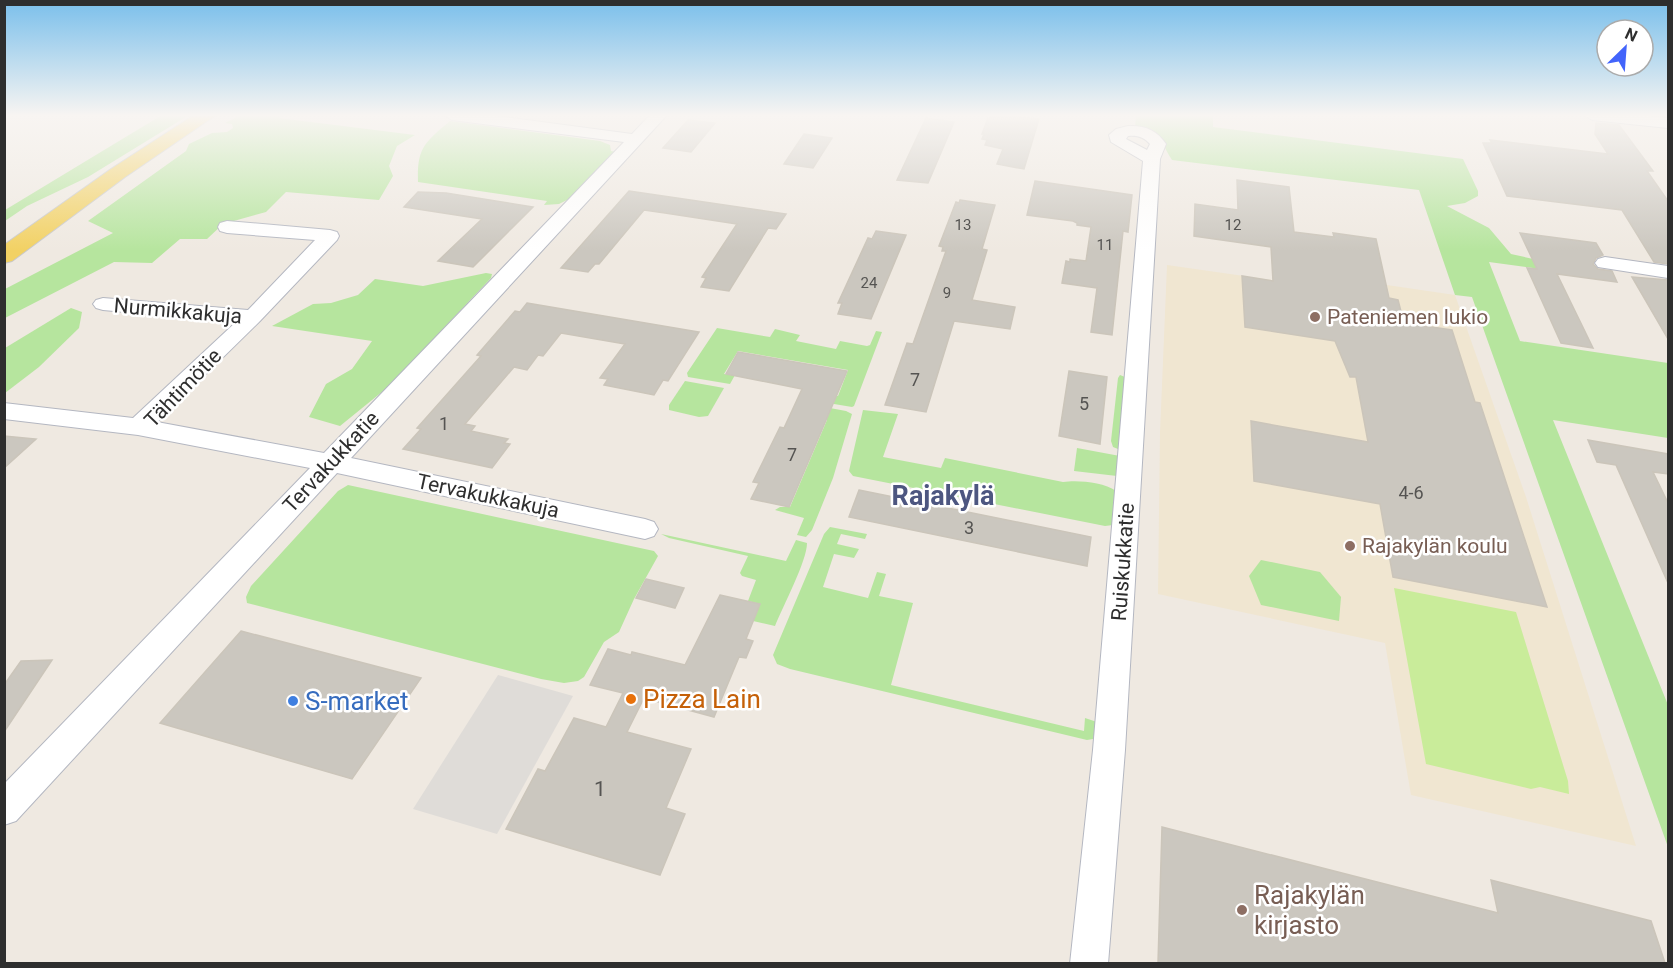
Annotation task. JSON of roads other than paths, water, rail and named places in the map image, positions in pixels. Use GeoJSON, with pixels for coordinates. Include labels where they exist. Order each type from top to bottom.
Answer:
{"type":"FeatureCollection","features":[{"type":"Feature","properties":{"kind":"main road"},"geometry":{"type":"LineString","coordinates":[[4,256],[138,160]]}},
{"type":"Feature","properties":{"kind":"street","name":"Tervakukkatie"},"geometry":{"type":"LineString","coordinates":[[4,809],[616,160]]}},
{"type":"Feature","properties":{"kind":"street","name":"Ruiskukkatie"},"geometry":{"type":"LineString","coordinates":[[1089,963],[1110,741],[1152,160]]}},
{"type":"Feature","properties":{"kind":"street","name":"Tähtimötie"},"geometry":{"type":"LineString","coordinates":[[138,428],[253,317],[330,236],[227,227]]}},
{"type":"Feature","properties":{"kind":"street"},"geometry":{"type":"LineString","coordinates":[[1605,263],[1668,272]]}},
{"type":"Feature","properties":{"kind":"street","name":"Nurmikkakuja"},"geometry":{"type":"LineString","coordinates":[[103,304],[253,317]]}},
{"type":"Feature","properties":{"kind":"street"},"geometry":{"type":"LineString","coordinates":[[4,411],[138,428]]}},
{"type":"Feature","properties":{"kind":"street","name":"Tähtimötie"},"geometry":{"type":"LineString","coordinates":[[138,428],[330,463]]}},
{"type":"Feature","properties":{"kind":"street","name":"Tervakukkakuja"},"geometry":{"type":"LineString","coordinates":[[330,463],[645,529]]}},
{"type":"Feature","properties":{"kind":"place","name":"Pateniemen lukio"},"geometry":{"type":"Point","coordinates":[1315,317]}},
{"type":"Feature","properties":{"kind":"place","name":"Rajakylän koulu"},"geometry":{"type":"Point","coordinates":[1350,546]}},
{"type":"Feature","properties":{"kind":"place","name":"Pizza Lain"},"geometry":{"type":"Point","coordinates":[631,699]}},
{"type":"Feature","properties":{"kind":"place","name":"S-market"},"geometry":{"type":"Point","coordinates":[293,701]}},
{"type":"Feature","properties":{"kind":"place","name":"Rajakylän kirjasto"},"geometry":{"type":"Point","coordinates":[1242,910]}},
{"type":"Feature","properties":{"kind":"district","name":"Rajakylä"},"geometry":{"type":"Point","coordinates":[943,496]}}]}
